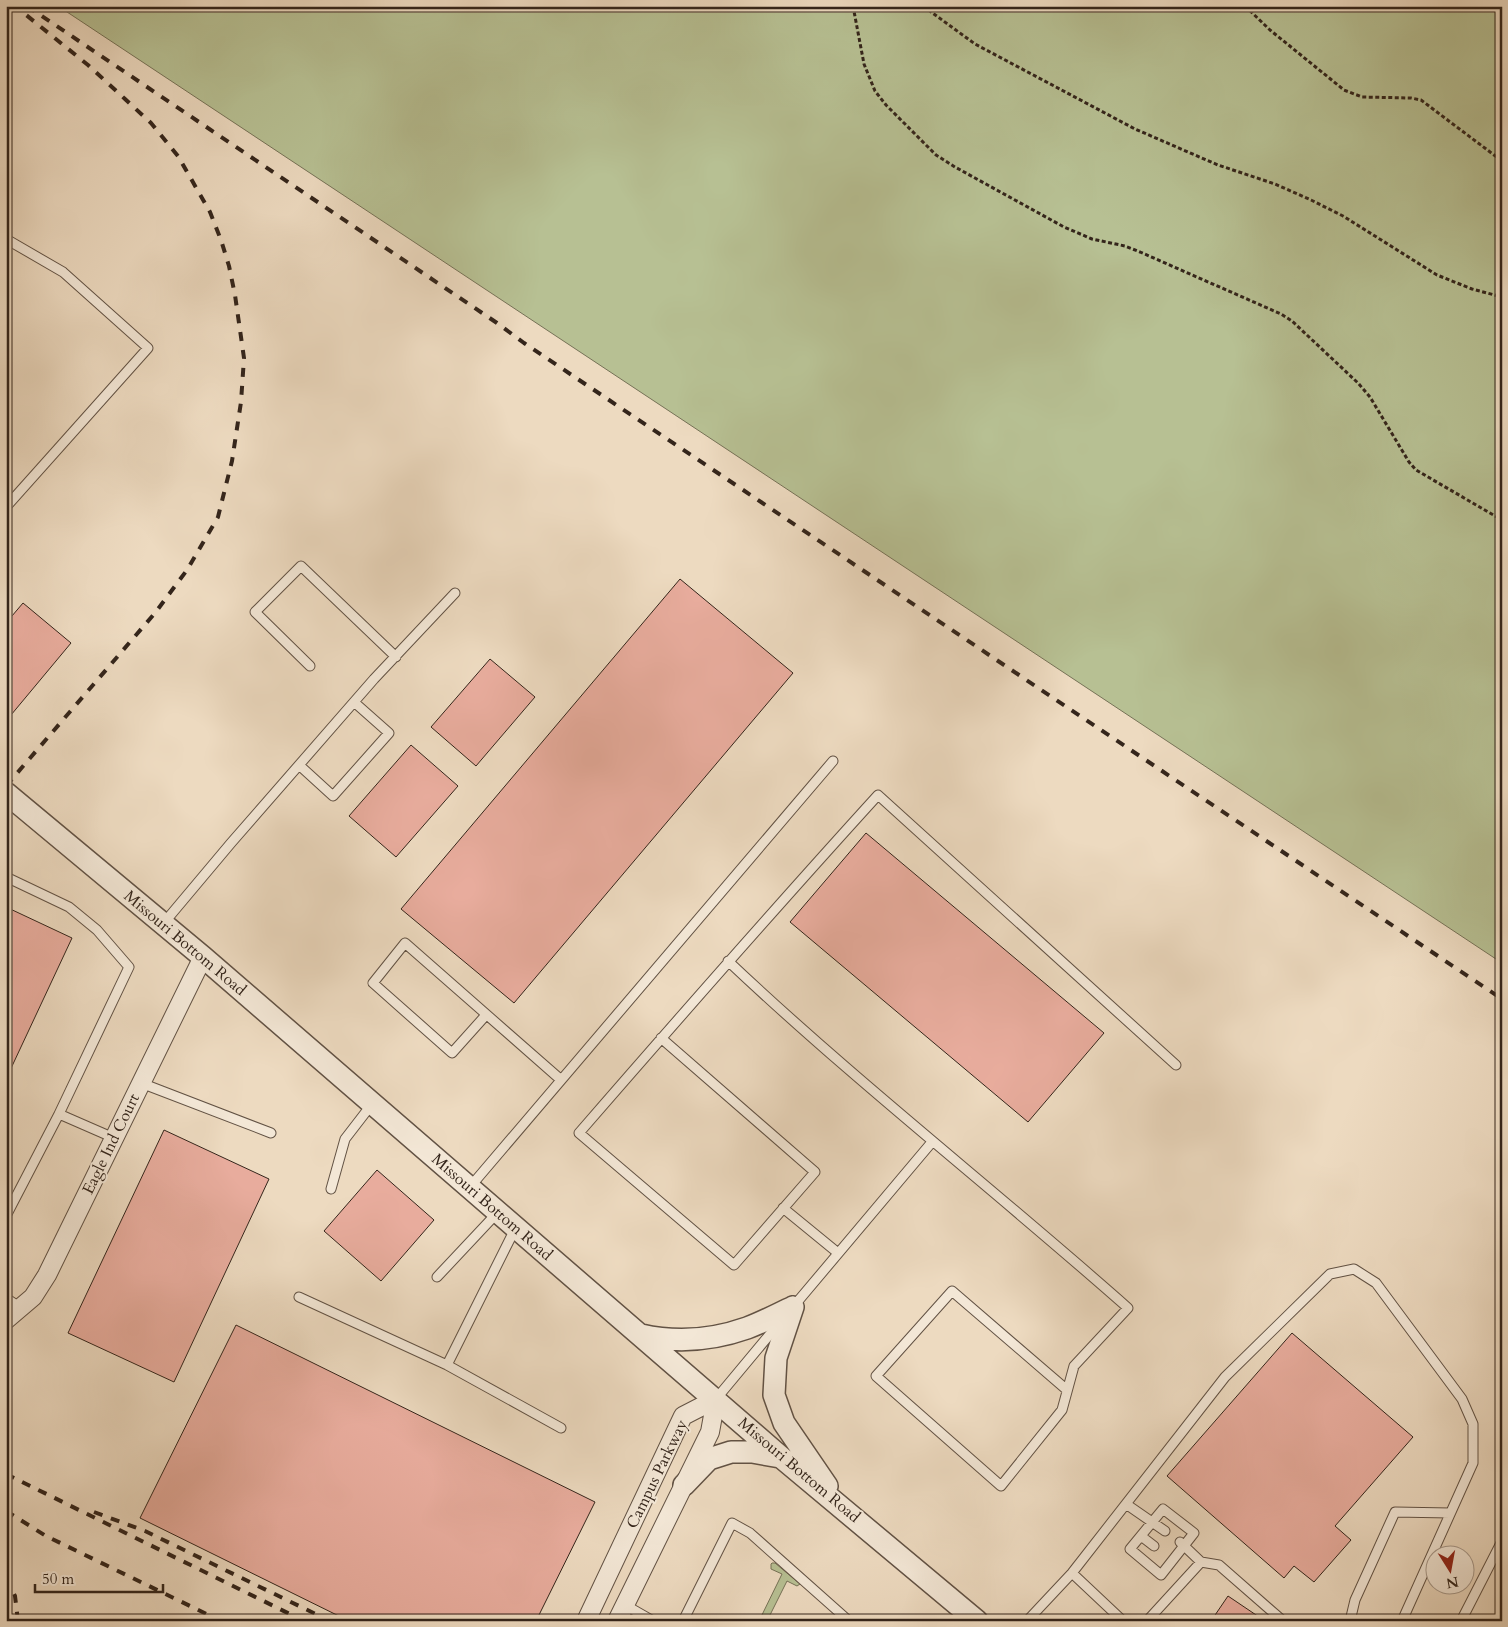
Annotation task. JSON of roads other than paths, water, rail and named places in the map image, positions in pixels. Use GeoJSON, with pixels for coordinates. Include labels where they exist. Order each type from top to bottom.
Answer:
{"type":"FeatureCollection","features":[{"type":"Feature","properties":{"kind":"street","name":"Missouri Bottom Road"},"geometry":{"type":"LineString","coordinates":[[6,793],[203,958],[716,1399],[782,1458],[842,1506],[977,1621]]}},
{"type":"Feature","properties":{"kind":"street","name":"Eagle Ind Court"},"geometry":{"type":"LineString","coordinates":[[6,1320],[33,1297],[47,1275],[203,958]]}},
{"type":"Feature","properties":{"kind":"street"},"geometry":{"type":"LineString","coordinates":[[641,1335],[684,1340],[712,1338],[748,1328],[793,1307]]}},
{"type":"Feature","properties":{"kind":"street"},"geometry":{"type":"LineString","coordinates":[[793,1307],[776,1358],[774,1394],[784,1423],[842,1506]]}},
{"type":"Feature","properties":{"kind":"street","name":"Campus Parkway"},"geometry":{"type":"LineString","coordinates":[[621,1613],[710,1432],[716,1399]]}},
{"type":"Feature","properties":{"kind":"street","name":"Campus Parkway"},"geometry":{"type":"LineString","coordinates":[[586,1621],[683,1416],[716,1399]]}},
{"type":"Feature","properties":{"kind":"street"},"geometry":{"type":"LineString","coordinates":[[684,1485],[709,1460],[731,1452],[752,1452],[782,1458]]}},
{"type":"Feature","properties":{"kind":"lane"},"geometry":{"type":"LineString","coordinates":[[6,239],[63,272],[148,348],[6,507]]}},
{"type":"Feature","properties":{"kind":"lane"},"geometry":{"type":"LineString","coordinates":[[310,666],[255,612],[301,566],[396,657]]}},
{"type":"Feature","properties":{"kind":"lane"},"geometry":{"type":"LineString","coordinates":[[163,924],[354,702],[455,593]]}},
{"type":"Feature","properties":{"kind":"lane"},"geometry":{"type":"LineString","coordinates":[[299,765],[333,796],[364,761],[388,733],[354,702]]}},
{"type":"Feature","properties":{"kind":"lane"},"geometry":{"type":"LineString","coordinates":[[469,1187],[833,761]]}},
{"type":"Feature","properties":{"kind":"lane"},"geometry":{"type":"LineString","coordinates":[[661,1038],[815,1172],[734,1265],[579,1132],[728,961],[878,795],[1176,1065]]}},
{"type":"Feature","properties":{"kind":"lane"},"geometry":{"type":"LineString","coordinates":[[6,877],[69,907],[96,930],[129,967],[59,1114],[6,1216]]}},
{"type":"Feature","properties":{"kind":"lane"},"geometry":{"type":"LineString","coordinates":[[486,1015],[452,1054],[372,983],[404,943],[560,1079]]}},
{"type":"Feature","properties":{"kind":"lane"},"geometry":{"type":"LineString","coordinates":[[728,961],[769,1000],[932,1142],[1052,1241],[1128,1308],[1074,1366],[1062,1410],[1001,1486],[876,1376],[952,1291],[1067,1390]]}},
{"type":"Feature","properties":{"kind":"lane"},"geometry":{"type":"LineString","coordinates":[[141,1084],[271,1133]]}},
{"type":"Feature","properties":{"kind":"lane"},"geometry":{"type":"LineString","coordinates":[[331,1189],[345,1139],[372,1103]]}},
{"type":"Feature","properties":{"kind":"lane"},"geometry":{"type":"LineString","coordinates":[[59,1114],[114,1138]]}},
{"type":"Feature","properties":{"kind":"lane"},"geometry":{"type":"LineString","coordinates":[[716,1399],[932,1142]]}},
{"type":"Feature","properties":{"kind":"lane"},"geometry":{"type":"LineString","coordinates":[[784,1208],[838,1253]]}},
{"type":"Feature","properties":{"kind":"lane"},"geometry":{"type":"LineString","coordinates":[[437,1277],[498,1212]]}},
{"type":"Feature","properties":{"kind":"lane"},"geometry":{"type":"LineString","coordinates":[[447,1365],[516,1227]]}},
{"type":"Feature","properties":{"kind":"lane"},"geometry":{"type":"LineString","coordinates":[[1026,1621],[1072,1573],[1225,1377],[1330,1274],[1354,1269],[1376,1283],[1462,1398],[1473,1424],[1473,1463],[1402,1621]]}},
{"type":"Feature","properties":{"kind":"lane"},"geometry":{"type":"LineString","coordinates":[[299,1297],[447,1365],[560,1428]]}},
{"type":"Feature","properties":{"kind":"lane"},"geometry":{"type":"LineString","coordinates":[[6,1298],[21,1308]]}},
{"type":"Feature","properties":{"kind":"lane"},"geometry":{"type":"LineString","coordinates":[[1126,1504],[1165,1532]]}},
{"type":"Feature","properties":{"kind":"lane"},"geometry":{"type":"LineString","coordinates":[[1163,1509],[1194,1533],[1182,1544],[1161,1575],[1130,1549],[1152,1522],[1163,1509]]}},
{"type":"Feature","properties":{"kind":"lane"},"geometry":{"type":"LineString","coordinates":[[1350,1621],[1355,1600],[1395,1512],[1450,1513]]}},
{"type":"Feature","properties":{"kind":"lane"},"geometry":{"type":"LineString","coordinates":[[683,1621],[732,1523],[750,1533],[849,1621]]}},
{"type":"Feature","properties":{"kind":"lane"},"geometry":{"type":"LineString","coordinates":[[1141,1536],[1154,1546]]}},
{"type":"Feature","properties":{"kind":"lane"},"geometry":{"type":"LineString","coordinates":[[1461,1621],[1502,1541]]}},
{"type":"Feature","properties":{"kind":"lane"},"geometry":{"type":"LineString","coordinates":[[1182,1544],[1201,1562],[1219,1565],[1283,1621]]}},
{"type":"Feature","properties":{"kind":"lane"},"geometry":{"type":"LineString","coordinates":[[1147,1621],[1201,1562]]}},
{"type":"Feature","properties":{"kind":"lane"},"geometry":{"type":"LineString","coordinates":[[1072,1573],[1123,1621]]}},
{"type":"Feature","properties":{"kind":"lane"},"geometry":{"type":"LineString","coordinates":[[621,1613],[653,1621]]}},
{"type":"Feature","properties":{"kind":"railway"},"geometry":{"type":"LineString","coordinates":[[6,786],[155,613],[187,570],[218,517],[232,461],[241,402],[244,358],[235,295],[221,240],[210,212],[178,156],[151,123],[125,99],[88,65],[15,6]]}},
{"type":"Feature","properties":{"kind":"railway"},"geometry":{"type":"LineString","coordinates":[[27,6],[524,343],[1502,999]]}},
{"type":"Feature","properties":{"kind":"railway"},"geometry":{"type":"LineString","coordinates":[[6,1474],[304,1621]]}},
{"type":"Feature","properties":{"kind":"railway"},"geometry":{"type":"LineString","coordinates":[[6,1511],[46,1536],[221,1621]]}},
{"type":"Feature","properties":{"kind":"railway"},"geometry":{"type":"LineString","coordinates":[[94,1512],[145,1531],[330,1621]]}},
{"type":"Feature","properties":{"kind":"railway"},"geometry":{"type":"LineString","coordinates":[[6,1578],[15,1596],[18,1621]]}}]}
